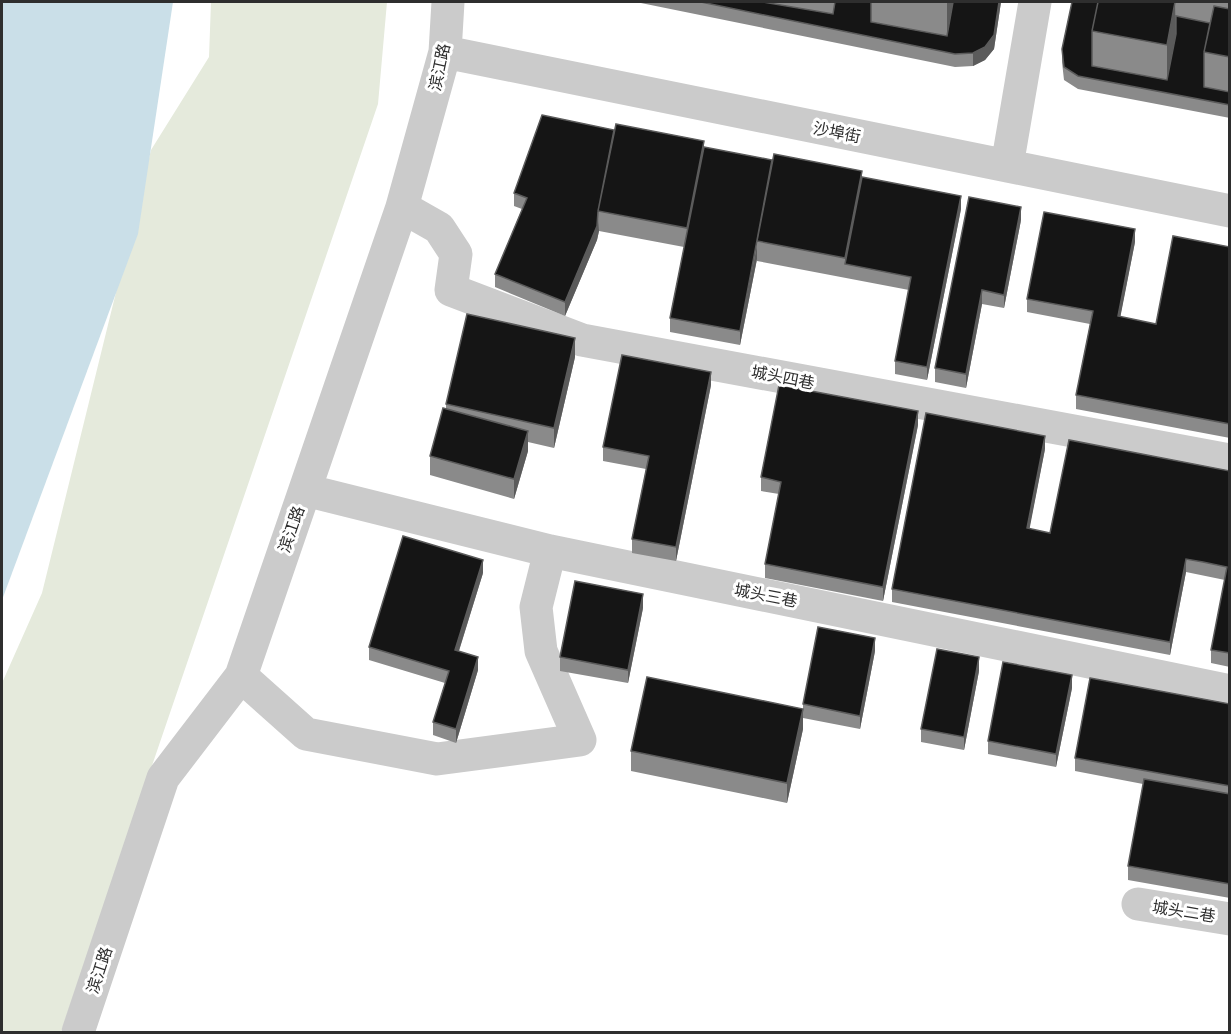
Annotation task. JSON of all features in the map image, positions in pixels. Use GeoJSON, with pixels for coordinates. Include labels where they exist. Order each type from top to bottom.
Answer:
{"type":"FeatureCollection","features":[{"type":"Feature","properties":{"kind":"street","name":"滨江路"},"geometry":{"type":"LineString","coordinates":[[78,1032],[163,778],[241,676],[402,207],[445,52],[448,2]]}},
{"type":"Feature","properties":{"kind":"street"},"geometry":{"type":"LineString","coordinates":[[1007,166],[1035,2]]}},
{"type":"Feature","properties":{"kind":"street","name":"沙埠街"},"geometry":{"type":"LineString","coordinates":[[445,52],[1230,211]]}},
{"type":"Feature","properties":{"kind":"street","name":"城头四巷"},"geometry":{"type":"LineString","coordinates":[[402,207],[439,228],[456,254],[451,290],[582,340],[1230,460]]}},
{"type":"Feature","properties":{"kind":"street","name":"城头三巷"},"geometry":{"type":"LineString","coordinates":[[305,490],[550,551],[1230,691]]}},
{"type":"Feature","properties":{"kind":"street"},"geometry":{"type":"LineString","coordinates":[[241,676],[306,734],[436,759],[580,740],[541,651],[536,607],[550,551]]}},
{"type":"Feature","properties":{"kind":"street","name":"城头二巷"},"geometry":{"type":"LineString","coordinates":[[1138,904],[1230,919]]}},
{"type":"Feature","properties":{"kind":"shaded area"},"geometry":{"type":"Polygon","coordinates":[[[211,2],[387,2],[378,104],[61,1032],[2,1032],[2,683],[42,593],[151,150],[209,57],[211,2]]]}},
{"type":"Feature","properties":{"kind":"water"},"geometry":{"type":"Polygon","coordinates":[[[2,2],[173,2],[138,234],[2,600],[2,2]]]}},
{"type":"Feature","properties":{"kind":"building"},"geometry":{"type":"Polygon","coordinates":[[[701,2],[763,2],[833,14],[835,2],[871,2],[871,22],[947,36],[953,2],[999,2],[994,35],[985,47],[973,53],[955,54],[701,2]]]}},
{"type":"Feature","properties":{"kind":"building"},"geometry":{"type":"Polygon","coordinates":[[[1072,2],[1098,2],[1092,31],[1092,66],[1167,80],[1176,34],[1176,16],[1210,23],[1204,52],[1204,87],[1230,92],[1230,105],[1078,76],[1064,67],[1062,49],[1072,2]]]}},
{"type":"Feature","properties":{"kind":"building"},"geometry":{"type":"Polygon","coordinates":[[[1098,2],[1175,2],[1167,45],[1092,31],[1098,2]]]}},
{"type":"Feature","properties":{"kind":"building"},"geometry":{"type":"Polygon","coordinates":[[[1214,6],[1230,9],[1230,57],[1204,52],[1214,6]]]}},
{"type":"Feature","properties":{"kind":"building"},"geometry":{"type":"Polygon","coordinates":[[[542,115],[614,130],[597,226],[565,302],[495,274],[527,198],[514,193],[542,115]]]}},
{"type":"Feature","properties":{"kind":"building"},"geometry":{"type":"Polygon","coordinates":[[[616,124],[704,141],[687,228],[598,211],[616,124]]]}},
{"type":"Feature","properties":{"kind":"building"},"geometry":{"type":"Polygon","coordinates":[[[704,147],[772,160],[740,331],[670,318],[704,147]]]}},
{"type":"Feature","properties":{"kind":"building"},"geometry":{"type":"Polygon","coordinates":[[[774,154],[862,171],[845,258],[757,241],[774,154]]]}},
{"type":"Feature","properties":{"kind":"building"},"geometry":{"type":"Polygon","coordinates":[[[862,177],[961,196],[927,367],[895,361],[911,277],[845,264],[862,177]]]}},
{"type":"Feature","properties":{"kind":"building"},"geometry":{"type":"Polygon","coordinates":[[[969,197],[1021,207],[1004,295],[982,290],[966,374],[935,368],[969,197]]]}},
{"type":"Feature","properties":{"kind":"building"},"geometry":{"type":"Polygon","coordinates":[[[1044,212],[1135,229],[1118,316],[1156,324],[1173,236],[1230,247],[1230,424],[1076,395],[1093,311],[1027,299],[1044,212]]]}},
{"type":"Feature","properties":{"kind":"building"},"geometry":{"type":"Polygon","coordinates":[[[467,314],[575,338],[554,428],[446,404],[467,314]]]}},
{"type":"Feature","properties":{"kind":"building"},"geometry":{"type":"Polygon","coordinates":[[[622,355],[711,372],[676,547],[632,539],[649,456],[603,447],[622,355]]]}},
{"type":"Feature","properties":{"kind":"building"},"geometry":{"type":"Polygon","coordinates":[[[779,385],[918,411],[883,587],[765,564],[781,482],[761,477],[779,385]]]}},
{"type":"Feature","properties":{"kind":"building"},"geometry":{"type":"Polygon","coordinates":[[[443,408],[528,431],[514,479],[430,456],[443,408]]]}},
{"type":"Feature","properties":{"kind":"building"},"geometry":{"type":"Polygon","coordinates":[[[926,413],[1045,436],[1027,528],[1050,533],[1069,440],[1230,471],[1230,653],[1211,650],[1227,567],[1203,562],[1186,559],[1170,642],[892,589],[926,413]]]}},
{"type":"Feature","properties":{"kind":"building"},"geometry":{"type":"Polygon","coordinates":[[[403,536],[483,560],[455,650],[478,657],[456,729],[433,722],[449,671],[369,647],[403,536]]]}},
{"type":"Feature","properties":{"kind":"building"},"geometry":{"type":"Polygon","coordinates":[[[575,581],[643,594],[628,670],[560,657],[575,581]]]}},
{"type":"Feature","properties":{"kind":"building"},"geometry":{"type":"Polygon","coordinates":[[[818,627],[875,638],[860,716],[803,704],[818,627]]]}},
{"type":"Feature","properties":{"kind":"building"},"geometry":{"type":"Polygon","coordinates":[[[937,649],[979,657],[964,737],[921,729],[937,649]]]}},
{"type":"Feature","properties":{"kind":"building"},"geometry":{"type":"Polygon","coordinates":[[[1003,662],[1072,675],[1056,754],[988,741],[1003,662]]]}},
{"type":"Feature","properties":{"kind":"building"},"geometry":{"type":"Polygon","coordinates":[[[647,677],[803,709],[787,783],[631,751],[647,677]]]}},
{"type":"Feature","properties":{"kind":"building"},"geometry":{"type":"Polygon","coordinates":[[[1090,678],[1230,704],[1230,786],[1075,758],[1090,678]]]}},
{"type":"Feature","properties":{"kind":"building"},"geometry":{"type":"Polygon","coordinates":[[[1144,779],[1230,794],[1230,884],[1128,866],[1144,779]]]}}]}
